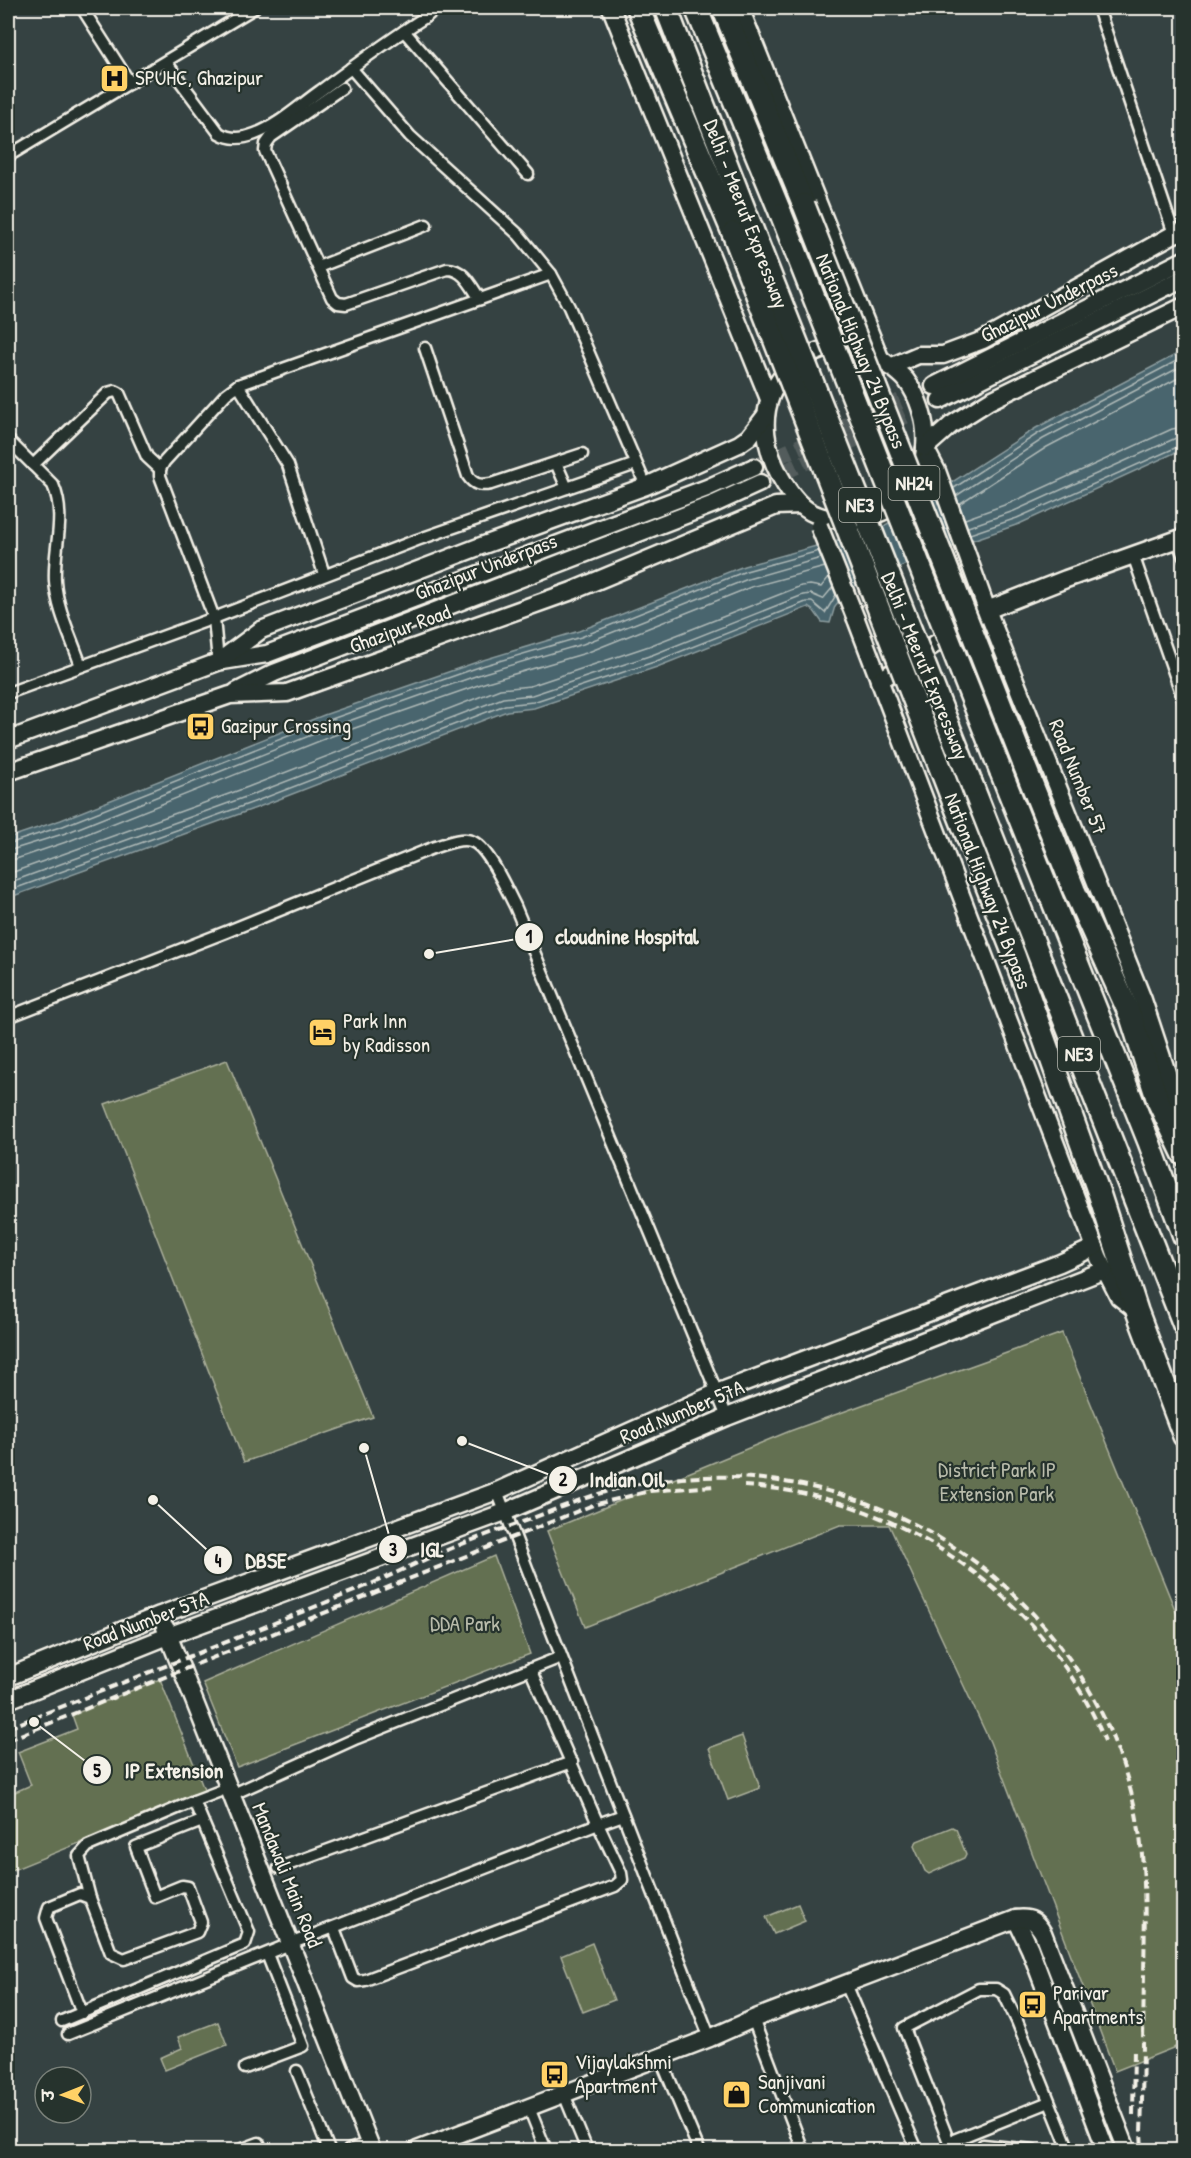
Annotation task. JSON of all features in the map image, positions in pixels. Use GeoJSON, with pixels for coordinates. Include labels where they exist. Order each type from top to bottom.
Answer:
{"type":"FeatureCollection","features":[{"type":"Feature","properties":{"kind":"highway","name":"National Highway 24 Bypass"},"geometry":{"type":"LineString","coordinates":[[638,8],[742,229],[950,793],[1014,956],[1100,1196],[1137,1311],[1184,1436]]}},
{"type":"Feature","properties":{"kind":"highway","name":"Delhi - Meerut Expressway"},"geometry":{"type":"LineString","coordinates":[[666,8],[742,229],[972,785],[1184,1325]]}},
{"type":"Feature","properties":{"kind":"highway","name":"Delhi - Meerut Expressway"},"geometry":{"type":"LineString","coordinates":[[696,8],[781,214],[1149,1142],[1184,1236]]}},
{"type":"Feature","properties":{"kind":"highway","name":"National Highway 24 Bypass"},"geometry":{"type":"LineString","coordinates":[[723,8],[804,205],[1074,890],[1131,1017],[1158,1101],[1184,1155]]}},
{"type":"Feature","properties":{"kind":"street"},"geometry":{"type":"LineString","coordinates":[[82,8],[130,83]]}},
{"type":"Feature","properties":{"kind":"street"},"geometry":{"type":"LineString","coordinates":[[8,156],[254,8]]}},
{"type":"Feature","properties":{"kind":"street"},"geometry":{"type":"LineString","coordinates":[[166,62],[219,133],[229,139],[256,134],[285,117],[436,8]]}},
{"type":"Feature","properties":{"kind":"street"},"geometry":{"type":"LineString","coordinates":[[611,8],[767,407],[765,437],[769,455],[786,488],[811,515],[856,619],[1095,1248],[1119,1297],[1137,1311]]}},
{"type":"Feature","properties":{"kind":"street"},"geometry":{"type":"LineString","coordinates":[[740,8],[885,363]]}},
{"type":"Feature","properties":{"kind":"street"},"geometry":{"type":"LineString","coordinates":[[885,363],[918,355],[944,355],[983,340],[1179,232],[1098,8]]}},
{"type":"Feature","properties":{"kind":"street"},"geometry":{"type":"LineString","coordinates":[[404,31],[528,174]]}},
{"type":"Feature","properties":{"kind":"street"},"geometry":{"type":"LineString","coordinates":[[351,68],[410,136],[519,235],[551,274],[569,307],[646,486]]}},
{"type":"Feature","properties":{"kind":"street"},"geometry":{"type":"LineString","coordinates":[[342,88],[271,137],[266,144],[266,151],[332,298],[338,303],[346,304],[447,269],[453,269],[463,275],[480,299]]}},
{"type":"Feature","properties":{"kind":"street"},"geometry":{"type":"LineString","coordinates":[[318,267],[426,225]]}},
{"type":"Feature","properties":{"kind":"street","name":"Ghazipur Underpass"},"geometry":{"type":"LineString","coordinates":[[1184,260],[937,393],[1184,278]]}},
{"type":"Feature","properties":{"kind":"street"},"geometry":{"type":"LineString","coordinates":[[218,662],[214,618],[160,476],[160,469],[226,394],[238,385],[551,274]]}},
{"type":"Feature","properties":{"kind":"street"},"geometry":{"type":"LineString","coordinates":[[925,448],[951,425],[989,401],[1184,306]]}},
{"type":"Feature","properties":{"kind":"street"},"geometry":{"type":"LineString","coordinates":[[8,740],[218,662],[261,630],[480,546],[646,486],[739,444],[748,437],[767,407],[777,383],[788,369],[802,358],[818,350],[835,346],[853,346],[870,350],[905,379],[918,405],[925,433],[923,464],[906,494],[879,514],[863,519],[846,520],[811,515]]}},
{"type":"Feature","properties":{"kind":"street"},"geometry":{"type":"LineString","coordinates":[[425,348],[468,476],[473,482],[482,486],[491,484],[582,454]]}},
{"type":"Feature","properties":{"kind":"street"},"geometry":{"type":"LineString","coordinates":[[238,385],[288,465],[324,574]]}},
{"type":"Feature","properties":{"kind":"street"},"geometry":{"type":"LineString","coordinates":[[33,465],[108,393],[115,391],[119,393],[147,457],[160,469]]}},
{"type":"Feature","properties":{"kind":"street"},"geometry":{"type":"LineString","coordinates":[[8,440],[52,484],[57,494],[60,508],[60,532],[56,586],[81,666]]}},
{"type":"Feature","properties":{"kind":"street","name":"Road Number 57"},"geometry":{"type":"LineString","coordinates":[[925,448],[937,471],[987,610],[1143,1000],[1184,1124]]}},
{"type":"Feature","properties":{"kind":"street"},"geometry":{"type":"LineString","coordinates":[[556,463],[567,488]]}},
{"type":"Feature","properties":{"kind":"street"},"geometry":{"type":"LineString","coordinates":[[8,693],[214,618],[324,574],[636,464]]}},
{"type":"Feature","properties":{"kind":"street","name":"Ghazipur Underpass"},"geometry":{"type":"LineString","coordinates":[[218,662],[267,654],[707,488],[754,467]]}},
{"type":"Feature","properties":{"kind":"street","name":"Ghazipur Underpass"},"geometry":{"type":"LineString","coordinates":[[230,695],[274,673],[714,504],[760,483]]}},
{"type":"Feature","properties":{"kind":"street","name":"Ghazipur Road"},"geometry":{"type":"LineString","coordinates":[[8,772],[230,695],[287,693],[572,591],[776,506],[811,515]]}},
{"type":"Feature","properties":{"kind":"street"},"geometry":{"type":"LineString","coordinates":[[879,681],[987,610],[1180,538],[1184,557]]}},
{"type":"Feature","properties":{"kind":"street"},"geometry":{"type":"LineString","coordinates":[[1133,555],[1181,686],[1184,701]]}},
{"type":"Feature","properties":{"kind":"street"},"geometry":{"type":"LineString","coordinates":[[8,1017],[226,933],[435,847],[455,841],[471,841],[484,850],[515,906],[727,1417]]}},
{"type":"Feature","properties":{"kind":"street","name":"Road Number 57A"},"geometry":{"type":"LineString","coordinates":[[8,1677],[160,1616],[497,1491],[716,1393],[1095,1248]]}},
{"type":"Feature","properties":{"kind":"street","name":"Road Number 57A"},"geometry":{"type":"LineString","coordinates":[[8,1700],[168,1636],[505,1512],[727,1417],[1105,1270]]}},
{"type":"Feature","properties":{"kind":"street"},"geometry":{"type":"LineString","coordinates":[[497,1491],[710,2038]]}},
{"type":"Feature","properties":{"kind":"street","name":"Mandawali Main Road"},"geometry":{"type":"LineString","coordinates":[[160,1616],[371,2147]]}},
{"type":"Feature","properties":{"kind":"street"},"geometry":{"type":"LineString","coordinates":[[202,1821],[136,1847],[155,1897],[182,1886],[188,1887],[201,1922],[197,1932],[124,1959],[111,1953],[90,1898],[79,1856],[88,1846],[194,1801],[230,1791],[561,1657]]}},
{"type":"Feature","properties":{"kind":"street"},"geometry":{"type":"LineString","coordinates":[[334,1928],[353,1978],[358,1981],[365,1980],[615,1886],[622,1880],[621,1873],[530,1670]]}},
{"type":"Feature","properties":{"kind":"street"},"geometry":{"type":"LineString","coordinates":[[279,1868],[572,1762]]}},
{"type":"Feature","properties":{"kind":"street"},"geometry":{"type":"LineString","coordinates":[[62,2021],[245,1944],[249,1932],[194,1801]]}},
{"type":"Feature","properties":{"kind":"street"},"geometry":{"type":"LineString","coordinates":[[68,2034],[290,1944],[623,1815]]}},
{"type":"Feature","properties":{"kind":"street"},"geometry":{"type":"LineString","coordinates":[[82,2013],[46,1918],[49,1906],[80,1894],[90,1898]]}},
{"type":"Feature","properties":{"kind":"street"},"geometry":{"type":"LineString","coordinates":[[1016,1919],[1030,1948],[1106,2151]]}},
{"type":"Feature","properties":{"kind":"street"},"geometry":{"type":"LineString","coordinates":[[417,2151],[434,2147],[753,2019],[1016,1919],[1032,1919],[1043,1933],[1127,2151]]}},
{"type":"Feature","properties":{"kind":"street"},"geometry":{"type":"LineString","coordinates":[[245,2068],[303,2046],[267,1954]]}},
{"type":"Feature","properties":{"kind":"street"},"geometry":{"type":"LineString","coordinates":[[846,1984],[917,2151]]}},
{"type":"Feature","properties":{"kind":"street"},"geometry":{"type":"LineString","coordinates":[[1049,2102],[949,2142],[904,2028],[979,1989],[996,1989],[1004,1994],[1017,2021],[1069,2151]]}},
{"type":"Feature","properties":{"kind":"street"},"geometry":{"type":"LineString","coordinates":[[753,2019],[803,2151]]}},
{"type":"Feature","properties":{"kind":"street"},"geometry":{"type":"LineString","coordinates":[[660,2057],[699,2151]]}},
{"type":"Feature","properties":{"kind":"street"},"geometry":{"type":"LineString","coordinates":[[297,2071],[329,2151]]}},
{"type":"Feature","properties":{"kind":"street"},"geometry":{"type":"LineString","coordinates":[[564,2094],[587,2151]]}},
{"type":"Feature","properties":{"kind":"street"},"geometry":{"type":"LineString","coordinates":[[529,2108],[546,2151]]}},
{"type":"Feature","properties":{"kind":"street"},"geometry":{"type":"LineString","coordinates":[[240,2151],[259,2143]]}},
{"type":"Feature","properties":{"kind":"street"},"geometry":{"type":"LineString","coordinates":[[983,2145],[1033,2151]]}},
{"type":"Feature","properties":{"kind":"street"},"geometry":{"type":"LineString","coordinates":[[349,2151],[371,2147]]}},
{"type":"Feature","properties":{"kind":"green space"},"geometry":{"type":"Polygon","coordinates":[[[227,1060],[373,1417],[244,1462],[105,1104],[227,1060]]]}},
{"type":"Feature","properties":{"kind":"green space","name":"District Park IP Extension Park"},"geometry":{"type":"Polygon","coordinates":[[[1062,1333],[1183,1629],[1183,2044],[1115,2071],[990,1742],[889,1525],[840,1525],[585,1627],[547,1531],[790,1431],[1062,1333]]]}},
{"type":"Feature","properties":{"kind":"green space","name":"DDA Park"},"geometry":{"type":"Polygon","coordinates":[[[494,1556],[530,1654],[237,1767],[203,1683],[494,1556]]]}},
{"type":"Feature","properties":{"kind":"green space"},"geometry":{"type":"Polygon","coordinates":[[[160,1679],[205,1792],[8,1872],[8,1795],[31,1785],[18,1752],[77,1729],[72,1715],[160,1679]]]}},
{"type":"Feature","properties":{"kind":"green space"},"geometry":{"type":"Polygon","coordinates":[[[742,1736],[760,1788],[728,1800],[709,1748],[742,1736]]]}},
{"type":"Feature","properties":{"kind":"green space"},"geometry":{"type":"Polygon","coordinates":[[[952,1827],[956,1829],[966,1854],[964,1858],[929,1874],[925,1871],[914,1846],[917,1841],[952,1827]]]}},
{"type":"Feature","properties":{"kind":"green space"},"geometry":{"type":"Polygon","coordinates":[[[798,1904],[805,1921],[774,1934],[766,1917],[798,1904]]]}},
{"type":"Feature","properties":{"kind":"green space"},"geometry":{"type":"Polygon","coordinates":[[[592,1943],[614,2000],[583,2012],[561,1956],[592,1943]]]}},
{"type":"Feature","properties":{"kind":"green space"},"geometry":{"type":"Polygon","coordinates":[[[218,2022],[227,2045],[165,2070],[160,2058],[182,2048],[178,2037],[218,2022]]]}},
{"type":"Feature","properties":{"kind":"water"},"geometry":{"type":"Polygon","coordinates":[[[1183,351],[1183,449],[1019,524],[923,557],[848,589],[835,606],[830,623],[822,622],[808,607],[657,667],[534,708],[507,711],[256,808],[8,898],[8,838],[61,820],[324,715],[480,661],[579,631],[744,566],[881,528],[1036,428],[1183,351]]]}},
{"type":"Feature","properties":{"kind":"tunnel"},"geometry":{"type":"LineString","coordinates":[[754,467],[934,386]]}},
{"type":"Feature","properties":{"kind":"tunnel"},"geometry":{"type":"LineString","coordinates":[[760,483],[940,400]]}},
{"type":"Feature","properties":{"kind":"railway"},"geometry":{"type":"LineString","coordinates":[[8,1728],[275,1623],[463,1544],[620,1488],[705,1477],[788,1482],[868,1504],[941,1539],[1006,1588],[1062,1648],[1104,1719],[1133,1800],[1143,1865],[1145,1930],[1142,2150]]}},
{"type":"Feature","properties":{"kind":"railway"},"geometry":{"type":"LineString","coordinates":[[8,1740],[593,1505],[650,1491],[714,1486]]}},
{"type":"Feature","properties":{"kind":"railway"},"geometry":{"type":"LineString","coordinates":[[744,1486],[801,1493],[857,1509],[911,1532],[960,1562],[1006,1599],[1046,1642],[1079,1689],[1105,1741]]}},
{"type":"Feature","properties":{"kind":"railway"},"geometry":{"type":"LineString","coordinates":[[1133,2115],[1134,2049]]}},
{"type":"Feature","properties":{"kind":"place","name":"SPUHC, Ghazipur"},"geometry":{"type":"Point","coordinates":[114,78]}},
{"type":"Feature","properties":{"kind":"place","name":"Gazipur Crossing"},"geometry":{"type":"Point","coordinates":[200,726]}},
{"type":"Feature","properties":{"kind":"place","name":"cloudnine Hospital"},"geometry":{"type":"Point","coordinates":[429,954]}},
{"type":"Feature","properties":{"kind":"place","name":"Park Inn by Radisson"},"geometry":{"type":"Point","coordinates":[322,1033]}},
{"type":"Feature","properties":{"kind":"place","name":"Indian Oil"},"geometry":{"type":"Point","coordinates":[462,1441]}},
{"type":"Feature","properties":{"kind":"place","name":"IGL"},"geometry":{"type":"Point","coordinates":[364,1448]}},
{"type":"Feature","properties":{"kind":"place","name":"DBSE"},"geometry":{"type":"Point","coordinates":[153,1500]}},
{"type":"Feature","properties":{"kind":"place","name":"IP Extension"},"geometry":{"type":"Point","coordinates":[34,1722]}},
{"type":"Feature","properties":{"kind":"place","name":"Parivar Apartments"},"geometry":{"type":"Point","coordinates":[1032,2005]}},
{"type":"Feature","properties":{"kind":"place","name":"Vijaylakshmi Apartment"},"geometry":{"type":"Point","coordinates":[554,2074]}},
{"type":"Feature","properties":{"kind":"place","name":"Sanjivani Communication"},"geometry":{"type":"Point","coordinates":[737,2094]}}]}
